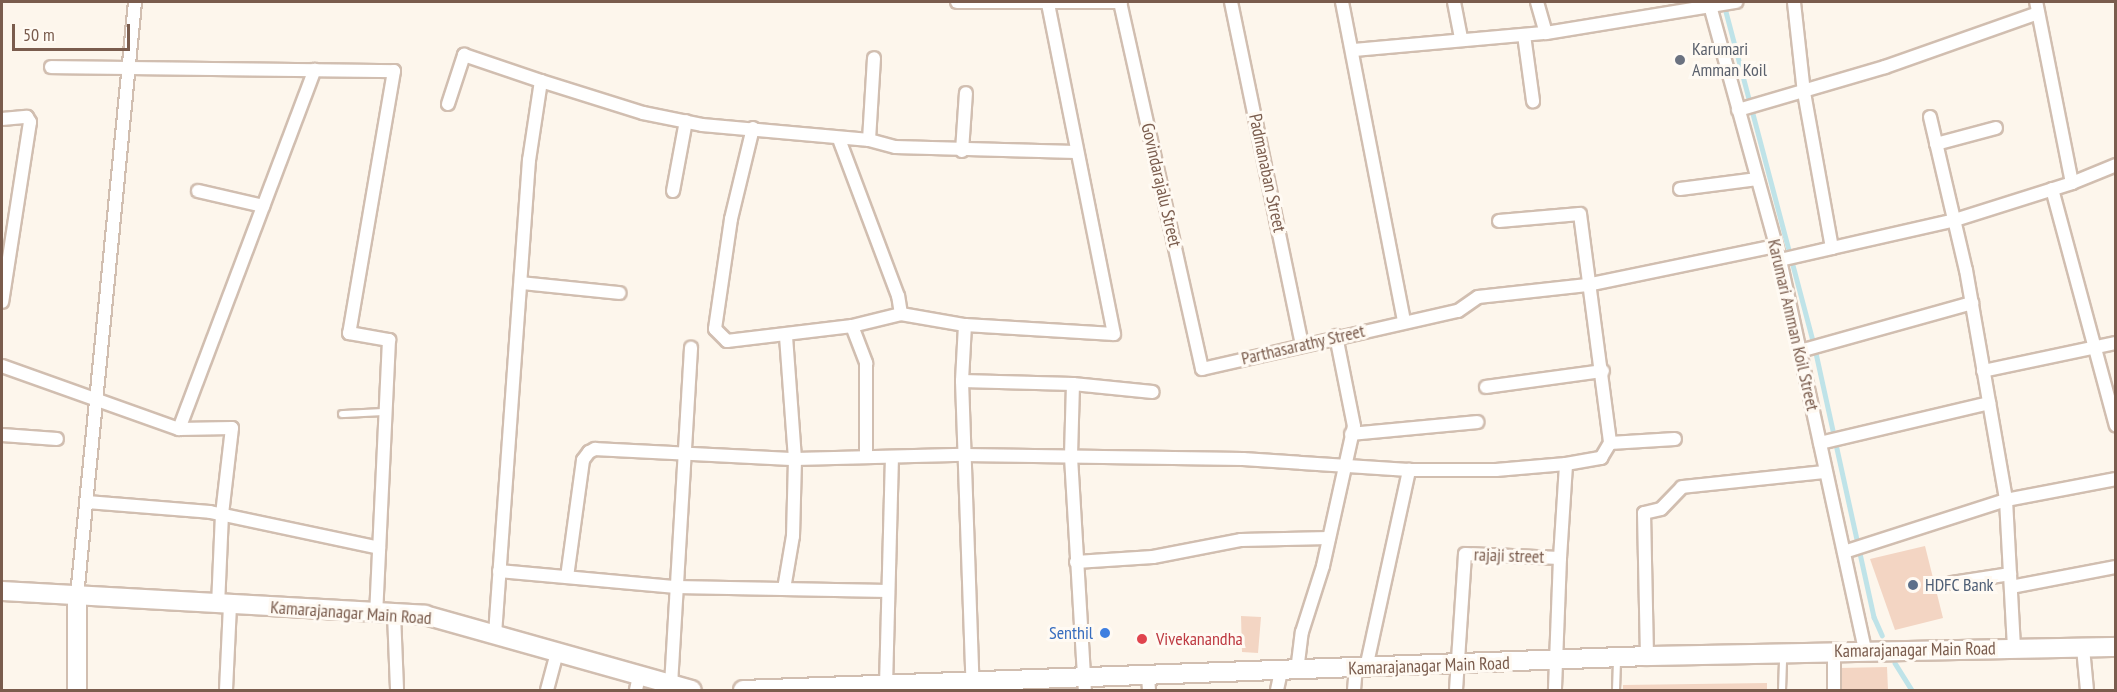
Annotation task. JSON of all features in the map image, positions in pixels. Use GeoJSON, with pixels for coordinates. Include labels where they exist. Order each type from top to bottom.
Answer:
{"type":"FeatureCollection","features":[{"type":"Feature","properties":{"kind":"main road","name":"Kamarajanagar Main Road"},"geometry":{"type":"LineString","coordinates":[[2,591],[425,615],[557,653],[638,683],[671,685],[692,690]]}},
{"type":"Feature","properties":{"kind":"main road"},"geometry":{"type":"LineString","coordinates":[[77,596],[77,690]]}},
{"type":"Feature","properties":{"kind":"main road","name":"Kamarajanagar Main Road"},"geometry":{"type":"LineString","coordinates":[[743,690],[833,689],[886,685],[907,688],[1149,683],[1289,671],[1647,656],[1865,650],[2115,647]]}},
{"type":"Feature","properties":{"kind":"street"},"geometry":{"type":"LineString","coordinates":[[77,596],[135,2]]}},
{"type":"Feature","properties":{"kind":"street"},"geometry":{"type":"LineString","coordinates":[[957,2],[1048,4],[1120,2]]}},
{"type":"Feature","properties":{"kind":"street","name":"Govindarajalu Street"},"geometry":{"type":"LineString","coordinates":[[1120,2],[1202,369]]}},
{"type":"Feature","properties":{"kind":"street","name":"Padmanaban Street"},"geometry":{"type":"LineString","coordinates":[[1231,2],[1302,345]]}},
{"type":"Feature","properties":{"kind":"street"},"geometry":{"type":"LineString","coordinates":[[1342,2],[1354,50],[1404,321]]}},
{"type":"Feature","properties":{"kind":"street"},"geometry":{"type":"LineString","coordinates":[[1455,2],[1461,38]]}},
{"type":"Feature","properties":{"kind":"street"},"geometry":{"type":"LineString","coordinates":[[1538,2],[1546,33]]}},
{"type":"Feature","properties":{"kind":"street"},"geometry":{"type":"LineString","coordinates":[[1354,50],[1461,38],[1524,36],[1736,2]]}},
{"type":"Feature","properties":{"kind":"street"},"geometry":{"type":"LineString","coordinates":[[1794,2],[1797,95],[1832,248]]}},
{"type":"Feature","properties":{"kind":"street"},"geometry":{"type":"LineString","coordinates":[[753,128],[731,219],[716,329],[727,341],[852,326],[901,314],[965,325],[1114,334],[1048,4]]}},
{"type":"Feature","properties":{"kind":"street","name":"Karumari Amman Koil Street"},"geometry":{"type":"LineString","coordinates":[[1713,5],[1757,179],[1804,350],[1825,472],[1865,650]]}},
{"type":"Feature","properties":{"kind":"street"},"geometry":{"type":"LineString","coordinates":[[1741,110],[1797,95],[2037,7],[2073,183]]}},
{"type":"Feature","properties":{"kind":"street"},"geometry":{"type":"LineString","coordinates":[[1524,36],[1533,101]]}},
{"type":"Feature","properties":{"kind":"street"},"geometry":{"type":"LineString","coordinates":[[448,104],[464,55],[643,113],[686,121],[839,140],[870,140],[895,147],[962,151],[1076,152]]}},
{"type":"Feature","properties":{"kind":"street"},"geometry":{"type":"LineString","coordinates":[[870,140],[874,58]]}},
{"type":"Feature","properties":{"kind":"street"},"geometry":{"type":"LineString","coordinates":[[51,67],[394,71],[349,333],[389,340],[376,613]]}},
{"type":"Feature","properties":{"kind":"street"},"geometry":{"type":"LineString","coordinates":[[179,429],[315,70]]}},
{"type":"Feature","properties":{"kind":"street"},"geometry":{"type":"LineString","coordinates":[[495,635],[529,160],[540,81]]}},
{"type":"Feature","properties":{"kind":"street"},"geometry":{"type":"LineString","coordinates":[[962,151],[966,93]]}},
{"type":"Feature","properties":{"kind":"street"},"geometry":{"type":"LineString","coordinates":[[2,119],[27,117],[30,122],[2,302]]}},
{"type":"Feature","properties":{"kind":"street"},"geometry":{"type":"LineString","coordinates":[[1930,117],[1972,303],[2006,500],[2014,649]]}},
{"type":"Feature","properties":{"kind":"street"},"geometry":{"type":"LineString","coordinates":[[673,191],[686,121]]}},
{"type":"Feature","properties":{"kind":"street"},"geometry":{"type":"LineString","coordinates":[[1936,144],[1996,128]]}},
{"type":"Feature","properties":{"kind":"street"},"geometry":{"type":"LineString","coordinates":[[839,140],[898,296],[901,314]]}},
{"type":"Feature","properties":{"kind":"street"},"geometry":{"type":"LineString","coordinates":[[1780,260],[1955,220],[2073,183],[2115,165]]}},
{"type":"Feature","properties":{"kind":"street"},"geometry":{"type":"LineString","coordinates":[[1680,189],[1757,179]]}},
{"type":"Feature","properties":{"kind":"street"},"geometry":{"type":"LineString","coordinates":[[2052,189],[2115,426]]}},
{"type":"Feature","properties":{"kind":"street"},"geometry":{"type":"LineString","coordinates":[[198,191],[263,206]]}},
{"type":"Feature","properties":{"kind":"street"},"geometry":{"type":"LineString","coordinates":[[567,577],[585,455],[596,448],[684,455],[795,459],[964,455],[1269,460],[1409,470],[1496,470],[1566,464],[1601,458],[1610,442],[1603,371],[1587,285],[1580,213],[1499,221]]}},
{"type":"Feature","properties":{"kind":"street","name":"Parthasarathy Street"},"geometry":{"type":"LineString","coordinates":[[1202,369],[1336,336],[1458,311],[1478,297],[1587,285],[1776,246]]}},
{"type":"Feature","properties":{"kind":"street"},"geometry":{"type":"LineString","coordinates":[[521,283],[619,294]]}},
{"type":"Feature","properties":{"kind":"street"},"geometry":{"type":"LineString","coordinates":[[1804,350],[1972,303]]}},
{"type":"Feature","properties":{"kind":"street"},"geometry":{"type":"LineString","coordinates":[[965,325],[962,381],[973,686]]}},
{"type":"Feature","properties":{"kind":"street"},"geometry":{"type":"LineString","coordinates":[[852,326],[866,363],[866,456]]}},
{"type":"Feature","properties":{"kind":"street"},"geometry":{"type":"LineString","coordinates":[[784,589],[793,536],[795,459],[786,335]]}},
{"type":"Feature","properties":{"kind":"street"},"geometry":{"type":"LineString","coordinates":[[1277,690],[1289,671],[1302,632],[1329,538],[1354,426],[1336,336]]}},
{"type":"Feature","properties":{"kind":"street"},"geometry":{"type":"LineString","coordinates":[[1983,371],[2115,343]]}},
{"type":"Feature","properties":{"kind":"street"},"geometry":{"type":"LineString","coordinates":[[671,685],[691,348]]}},
{"type":"Feature","properties":{"kind":"street"},"geometry":{"type":"LineString","coordinates":[[2,366],[179,429],[232,428],[222,514],[226,690]]}},
{"type":"Feature","properties":{"kind":"street"},"geometry":{"type":"LineString","coordinates":[[1486,387],[1603,371]]}},
{"type":"Feature","properties":{"kind":"street"},"geometry":{"type":"LineString","coordinates":[[962,381],[1072,384],[1153,392]]}},
{"type":"Feature","properties":{"kind":"street"},"geometry":{"type":"LineString","coordinates":[[1072,384],[1071,457],[1085,684]]}},
{"type":"Feature","properties":{"kind":"street"},"geometry":{"type":"LineString","coordinates":[[1820,443],[1989,403]]}},
{"type":"Feature","properties":{"kind":"street"},"geometry":{"type":"LineString","coordinates":[[1351,434],[1477,422]]}},
{"type":"Feature","properties":{"kind":"street"},"geometry":{"type":"LineString","coordinates":[[2,435],[57,439]]}},
{"type":"Feature","properties":{"kind":"street"},"geometry":{"type":"LineString","coordinates":[[1610,442],[1676,440]]}},
{"type":"Feature","properties":{"kind":"street"},"geometry":{"type":"LineString","coordinates":[[886,685],[892,457]]}},
{"type":"Feature","properties":{"kind":"street"},"geometry":{"type":"LineString","coordinates":[[1560,558],[1566,464]]}},
{"type":"Feature","properties":{"kind":"street"},"geometry":{"type":"LineString","coordinates":[[1354,690],[1409,470]]}},
{"type":"Feature","properties":{"kind":"street"},"geometry":{"type":"LineString","coordinates":[[1647,656],[1644,513],[1661,509],[1682,487],[1825,472]]}},
{"type":"Feature","properties":{"kind":"street"},"geometry":{"type":"LineString","coordinates":[[1844,552],[2006,500],[2115,478]]}},
{"type":"Feature","properties":{"kind":"street"},"geometry":{"type":"LineString","coordinates":[[87,502],[222,514],[379,548]]}},
{"type":"Feature","properties":{"kind":"street"},"geometry":{"type":"LineString","coordinates":[[1077,562],[1153,557],[1241,540],[1329,538]]}},
{"type":"Feature","properties":{"kind":"street","name":"rajaji street"},"geometry":{"type":"LineString","coordinates":[[1457,665],[1465,554],[1560,558],[1555,690]]}},
{"type":"Feature","properties":{"kind":"street"},"geometry":{"type":"LineString","coordinates":[[2011,588],[2115,567]]}},
{"type":"Feature","properties":{"kind":"street"},"geometry":{"type":"LineString","coordinates":[[499,571],[676,587],[888,591]]}},
{"type":"Feature","properties":{"kind":"street"},"geometry":{"type":"LineString","coordinates":[[1952,583],[2010,574]]}},
{"type":"Feature","properties":{"kind":"street"},"geometry":{"type":"LineString","coordinates":[[394,614],[397,690]]}},
{"type":"Feature","properties":{"kind":"street"},"geometry":{"type":"LineString","coordinates":[[2083,648],[2087,690]]}},
{"type":"Feature","properties":{"kind":"street"},"geometry":{"type":"LineString","coordinates":[[1834,652],[1834,690]]}},
{"type":"Feature","properties":{"kind":"street"},"geometry":{"type":"LineString","coordinates":[[547,690],[557,653]]}},
{"type":"Feature","properties":{"kind":"street"},"geometry":{"type":"LineString","coordinates":[[1456,690],[1457,665]]}},
{"type":"Feature","properties":{"kind":"lane"},"geometry":{"type":"LineString","coordinates":[[342,414],[386,412]]}},
{"type":"Feature","properties":{"kind":"lane"},"geometry":{"type":"LineString","coordinates":[[1782,690],[1783,653]]}},
{"type":"Feature","properties":{"kind":"lane"},"geometry":{"type":"LineString","coordinates":[[1616,690],[1617,658]]}},
{"type":"Feature","properties":{"kind":"building"},"geometry":{"type":"Polygon","coordinates":[[[1925,546],[1943,618],[1895,630],[1870,559],[1925,546]]]}},
{"type":"Feature","properties":{"kind":"building"},"geometry":{"type":"Polygon","coordinates":[[[1241,616],[1261,617],[1258,653],[1242,652],[1241,616]]]}},
{"type":"Feature","properties":{"kind":"building"},"geometry":{"type":"Polygon","coordinates":[[[1887,667],[1888,690],[1840,690],[1839,668],[1887,667]]]}},
{"type":"Feature","properties":{"kind":"building"},"geometry":{"type":"Polygon","coordinates":[[[1767,683],[1767,690],[1623,690],[1623,685],[1767,683]]]}},
{"type":"Feature","properties":{"kind":"waterway"},"geometry":{"type":"LineString","coordinates":[[1724,4],[1814,344],[1874,617],[1882,635]]}},
{"type":"Feature","properties":{"kind":"waterway"},"geometry":{"type":"LineString","coordinates":[[1895,663],[1912,690]]}},
{"type":"Feature","properties":{"kind":"place","name":"Karumari Amman Koil"},"geometry":{"type":"Point","coordinates":[1680,60]}},
{"type":"Feature","properties":{"kind":"place","name":"HDFC Bank"},"geometry":{"type":"Point","coordinates":[1913,585]}},
{"type":"Feature","properties":{"kind":"place","name":"Senthil"},"geometry":{"type":"Point","coordinates":[1105,633]}},
{"type":"Feature","properties":{"kind":"place","name":"Vivekanandha"},"geometry":{"type":"Point","coordinates":[1142,639]}}]}
